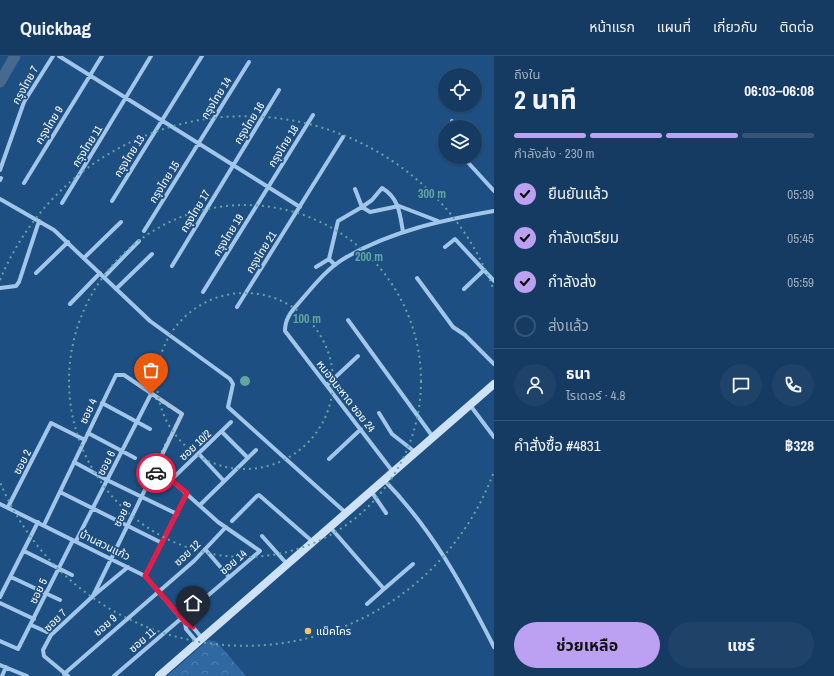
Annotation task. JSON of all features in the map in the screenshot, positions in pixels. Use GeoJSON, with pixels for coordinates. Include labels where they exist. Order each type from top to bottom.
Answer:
{"type":"FeatureCollection","features":[{"type":"Feature","properties":{"kind":"street","name":"กรุงไทย 7"},"geometry":{"type":"LineString","coordinates":[[0,170],[24,102],[53,56]]}},
{"type":"Feature","properties":{"kind":"street"},"geometry":{"type":"LineString","coordinates":[[58,56],[300,207]]}},
{"type":"Feature","properties":{"kind":"street","name":"กรุงไทย 9"},"geometry":{"type":"LineString","coordinates":[[24,183],[102,56]]}},
{"type":"Feature","properties":{"kind":"street","name":"กรุงไทย 11"},"geometry":{"type":"LineString","coordinates":[[62,203],[151,56]]}},
{"type":"Feature","properties":{"kind":"street","name":"กรุงไทย 13"},"geometry":{"type":"LineString","coordinates":[[112,201],[202,56]]}},
{"type":"Feature","properties":{"kind":"street","name":"กรุงไทย 14"},"geometry":{"type":"LineString","coordinates":[[199,144],[249,62]]}},
{"type":"Feature","properties":{"kind":"street","name":"กรุงไทย 16"},"geometry":{"type":"LineString","coordinates":[[233,165],[279,90]]}},
{"type":"Feature","properties":{"kind":"street","name":"กรุงไทย 18"},"geometry":{"type":"LineString","coordinates":[[268,188],[313,115]]}},
{"type":"Feature","properties":{"kind":"street","name":"กรุงไทย 21"},"geometry":{"type":"LineString","coordinates":[[237,307],[343,137]]}},
{"type":"Feature","properties":{"kind":"street","name":"กรุงไทย 15"},"geometry":{"type":"LineString","coordinates":[[144,231],[199,144]]}},
{"type":"Feature","properties":{"kind":"street"},"geometry":{"type":"LineString","coordinates":[[469,164],[494,191]]}},
{"type":"Feature","properties":{"kind":"street","name":"กรุงไทย 17"},"geometry":{"type":"LineString","coordinates":[[172,266],[233,165]]}},
{"type":"Feature","properties":{"kind":"street","name":"กรุงไทย 19"},"geometry":{"type":"LineString","coordinates":[[203,292],[268,188]]}},
{"type":"Feature","properties":{"kind":"street"},"geometry":{"type":"LineString","coordinates":[[316,267],[329,259],[338,222],[372,200],[382,188],[399,206],[438,221]]}},
{"type":"Feature","properties":{"kind":"street"},"geometry":{"type":"LineString","coordinates":[[355,189],[362,207],[370,212],[399,206]]}},
{"type":"Feature","properties":{"kind":"street"},"geometry":{"type":"LineString","coordinates":[[0,199],[54,230],[150,321],[230,379],[233,384],[228,406],[347,513]]}},
{"type":"Feature","properties":{"kind":"street"},"geometry":{"type":"LineString","coordinates":[[399,206],[403,232]]}},
{"type":"Feature","properties":{"kind":"street"},"geometry":{"type":"LineString","coordinates":[[329,259],[335,265],[345,258],[403,232],[438,221],[494,211]]}},
{"type":"Feature","properties":{"kind":"street"},"geometry":{"type":"LineString","coordinates":[[0,288],[16,286],[19,282],[39,221]]}},
{"type":"Feature","properties":{"kind":"street"},"geometry":{"type":"LineString","coordinates":[[85,258],[121,222]]}},
{"type":"Feature","properties":{"kind":"street"},"geometry":{"type":"LineString","coordinates":[[445,247],[455,239],[494,281]]}},
{"type":"Feature","properties":{"kind":"street"},"geometry":{"type":"LineString","coordinates":[[70,304],[139,241]]}},
{"type":"Feature","properties":{"kind":"street"},"geometry":{"type":"LineString","coordinates":[[36,273],[68,242]]}},
{"type":"Feature","properties":{"kind":"street"},"geometry":{"type":"LineString","coordinates":[[116,289],[152,254]]}},
{"type":"Feature","properties":{"kind":"street","name":"หนองมะหาด ซอย 24"},"geometry":{"type":"LineString","coordinates":[[335,265],[311,288],[285,320],[285,331],[394,472]]}},
{"type":"Feature","properties":{"kind":"street"},"geometry":{"type":"LineString","coordinates":[[464,289],[484,270]]}},
{"type":"Feature","properties":{"kind":"street"},"geometry":{"type":"LineString","coordinates":[[417,278],[453,327],[465,335],[494,364]]}},
{"type":"Feature","properties":{"kind":"street"},"geometry":{"type":"LineString","coordinates":[[348,320],[434,437]]}},
{"type":"Feature","properties":{"kind":"street"},"geometry":{"type":"LineString","coordinates":[[326,385],[358,356]]}},
{"type":"Feature","properties":{"kind":"street","name":"ซอย 4"},"geometry":{"type":"LineString","coordinates":[[44,525],[114,377],[118,374],[124,375],[182,414]]}},
{"type":"Feature","properties":{"kind":"street"},"geometry":{"type":"LineString","coordinates":[[159,676],[494,384]]}},
{"type":"Feature","properties":{"kind":"street","name":"ซอย 6"},"geometry":{"type":"LineString","coordinates":[[75,540],[151,394]]}},
{"type":"Feature","properties":{"kind":"street"},"geometry":{"type":"LineString","coordinates":[[102,403],[150,428]]}},
{"type":"Feature","properties":{"kind":"street"},"geometry":{"type":"LineString","coordinates":[[470,405],[494,437]]}},
{"type":"Feature","properties":{"kind":"street","name":"ซอย 8"},"geometry":{"type":"LineString","coordinates":[[111,558],[182,414]]}},
{"type":"Feature","properties":{"kind":"street"},"geometry":{"type":"LineString","coordinates":[[379,414],[392,434],[416,453]]}},
{"type":"Feature","properties":{"kind":"street","name":"ซอย 10/2"},"geometry":{"type":"LineString","coordinates":[[171,480],[231,422]]}},
{"type":"Feature","properties":{"kind":"street","name":"ซอย 2"},"geometry":{"type":"LineString","coordinates":[[8,507],[51,423],[85,440]]}},
{"type":"Feature","properties":{"kind":"street"},"geometry":{"type":"LineString","coordinates":[[329,459],[361,430]]}},
{"type":"Feature","properties":{"kind":"street"},"geometry":{"type":"LineString","coordinates":[[222,432],[248,458]]}},
{"type":"Feature","properties":{"kind":"street"},"geometry":{"type":"LineString","coordinates":[[88,433],[135,458]]}},
{"type":"Feature","properties":{"kind":"street"},"geometry":{"type":"LineString","coordinates":[[200,505],[256,450]]}},
{"type":"Feature","properties":{"kind":"street"},"geometry":{"type":"LineString","coordinates":[[199,454],[224,481]]}},
{"type":"Feature","properties":{"kind":"street"},"geometry":{"type":"LineString","coordinates":[[74,462],[177,514]]}},
{"type":"Feature","properties":{"kind":"street"},"geometry":{"type":"LineString","coordinates":[[153,471],[163,479],[171,480],[226,527]]}},
{"type":"Feature","properties":{"kind":"street"},"geometry":{"type":"LineString","coordinates":[[384,480],[406,503],[427,529],[451,568],[494,647]]}},
{"type":"Feature","properties":{"kind":"street"},"geometry":{"type":"LineString","coordinates":[[60,492],[162,543]]}},
{"type":"Feature","properties":{"kind":"street"},"geometry":{"type":"LineString","coordinates":[[371,492],[386,513]]}},
{"type":"Feature","properties":{"kind":"street"},"geometry":{"type":"LineString","coordinates":[[145,576],[187,493]]}},
{"type":"Feature","properties":{"kind":"street"},"geometry":{"type":"LineString","coordinates":[[232,521],[257,496],[259,496],[313,542]]}},
{"type":"Feature","properties":{"kind":"street","name":"บ้านสวนแก้ว"},"geometry":{"type":"LineString","coordinates":[[0,504],[145,576],[181,618],[186,623],[191,625],[200,640]]}},
{"type":"Feature","properties":{"kind":"street"},"geometry":{"type":"LineString","coordinates":[[0,598],[38,522]]}},
{"type":"Feature","properties":{"kind":"street","name":"ซอย 12"},"geometry":{"type":"LineString","coordinates":[[158,590],[205,549],[226,527]]}},
{"type":"Feature","properties":{"kind":"street","name":"ซอย 14"},"geometry":{"type":"LineString","coordinates":[[181,618],[260,551],[226,527]]}},
{"type":"Feature","properties":{"kind":"street"},"geometry":{"type":"LineString","coordinates":[[330,527],[384,589]]}},
{"type":"Feature","properties":{"kind":"street"},"geometry":{"type":"LineString","coordinates":[[262,536],[287,564]]}},
{"type":"Feature","properties":{"kind":"street","name":"ซอย 5"},"geometry":{"type":"LineString","coordinates":[[0,640],[18,649],[59,568],[75,540]]}},
{"type":"Feature","properties":{"kind":"street"},"geometry":{"type":"LineString","coordinates":[[205,549],[229,577]]}},
{"type":"Feature","properties":{"kind":"street"},"geometry":{"type":"LineString","coordinates":[[24,551],[72,575]]}},
{"type":"Feature","properties":{"kind":"street","name":"ซอย 7"},"geometry":{"type":"LineString","coordinates":[[93,596],[111,558]]}},
{"type":"Feature","properties":{"kind":"street"},"geometry":{"type":"LineString","coordinates":[[367,604],[413,564]]}},
{"type":"Feature","properties":{"kind":"street","name":"ซอย 7"},"geometry":{"type":"LineString","coordinates":[[66,675],[46,659],[43,650],[51,635],[93,596],[128,567]]}},
{"type":"Feature","properties":{"kind":"street"},"geometry":{"type":"LineString","coordinates":[[11,577],[60,600]]}},
{"type":"Feature","properties":{"kind":"street","name":"ซอย 9"},"geometry":{"type":"LineString","coordinates":[[66,675],[158,590]]}},
{"type":"Feature","properties":{"kind":"street"},"geometry":{"type":"LineString","coordinates":[[0,603],[34,619]]}},
{"type":"Feature","properties":{"kind":"street","name":"ซอย 11"},"geometry":{"type":"LineString","coordinates":[[114,676],[181,618]]}},
{"type":"Feature","properties":{"kind":"street","name":"บ้านสวนแก้ว"},"geometry":{"type":"LineString","coordinates":[[186,623],[186,629],[200,640]]}},
{"type":"Feature","properties":{"kind":"street"},"geometry":{"type":"LineString","coordinates":[[31,625],[47,632]]}},
{"type":"Feature","properties":{"kind":"street"},"geometry":{"type":"LineString","coordinates":[[0,665],[27,676]]}},
{"type":"Feature","properties":{"kind":"street"},"geometry":{"type":"LineString","coordinates":[[2,676],[6,667]]}},
{"type":"Feature","properties":{"kind":"green space"},"geometry":{"type":"Polygon","coordinates":[[[208,640],[217,642],[246,676],[167,676],[208,640]]]}},
{"type":"Feature","properties":{"kind":"waterway"},"geometry":{"type":"LineString","coordinates":[[0,82],[15,56]]}},
{"type":"Feature","properties":{"kind":"way so far"},"geometry":{"type":"LineString","coordinates":[[151,394],[182,414],[153,471],[156,473]]}},
{"type":"Feature","properties":{"kind":"place","name":"แม็คโคร"},"geometry":{"type":"Point","coordinates":[308,631]}},
{"type":"Feature","properties":{"kind":"route"},"geometry":{"type":"LineString","coordinates":[[156,473],[163,479],[171,480],[187,493],[145,576],[186,623],[193,627]]}}]}
